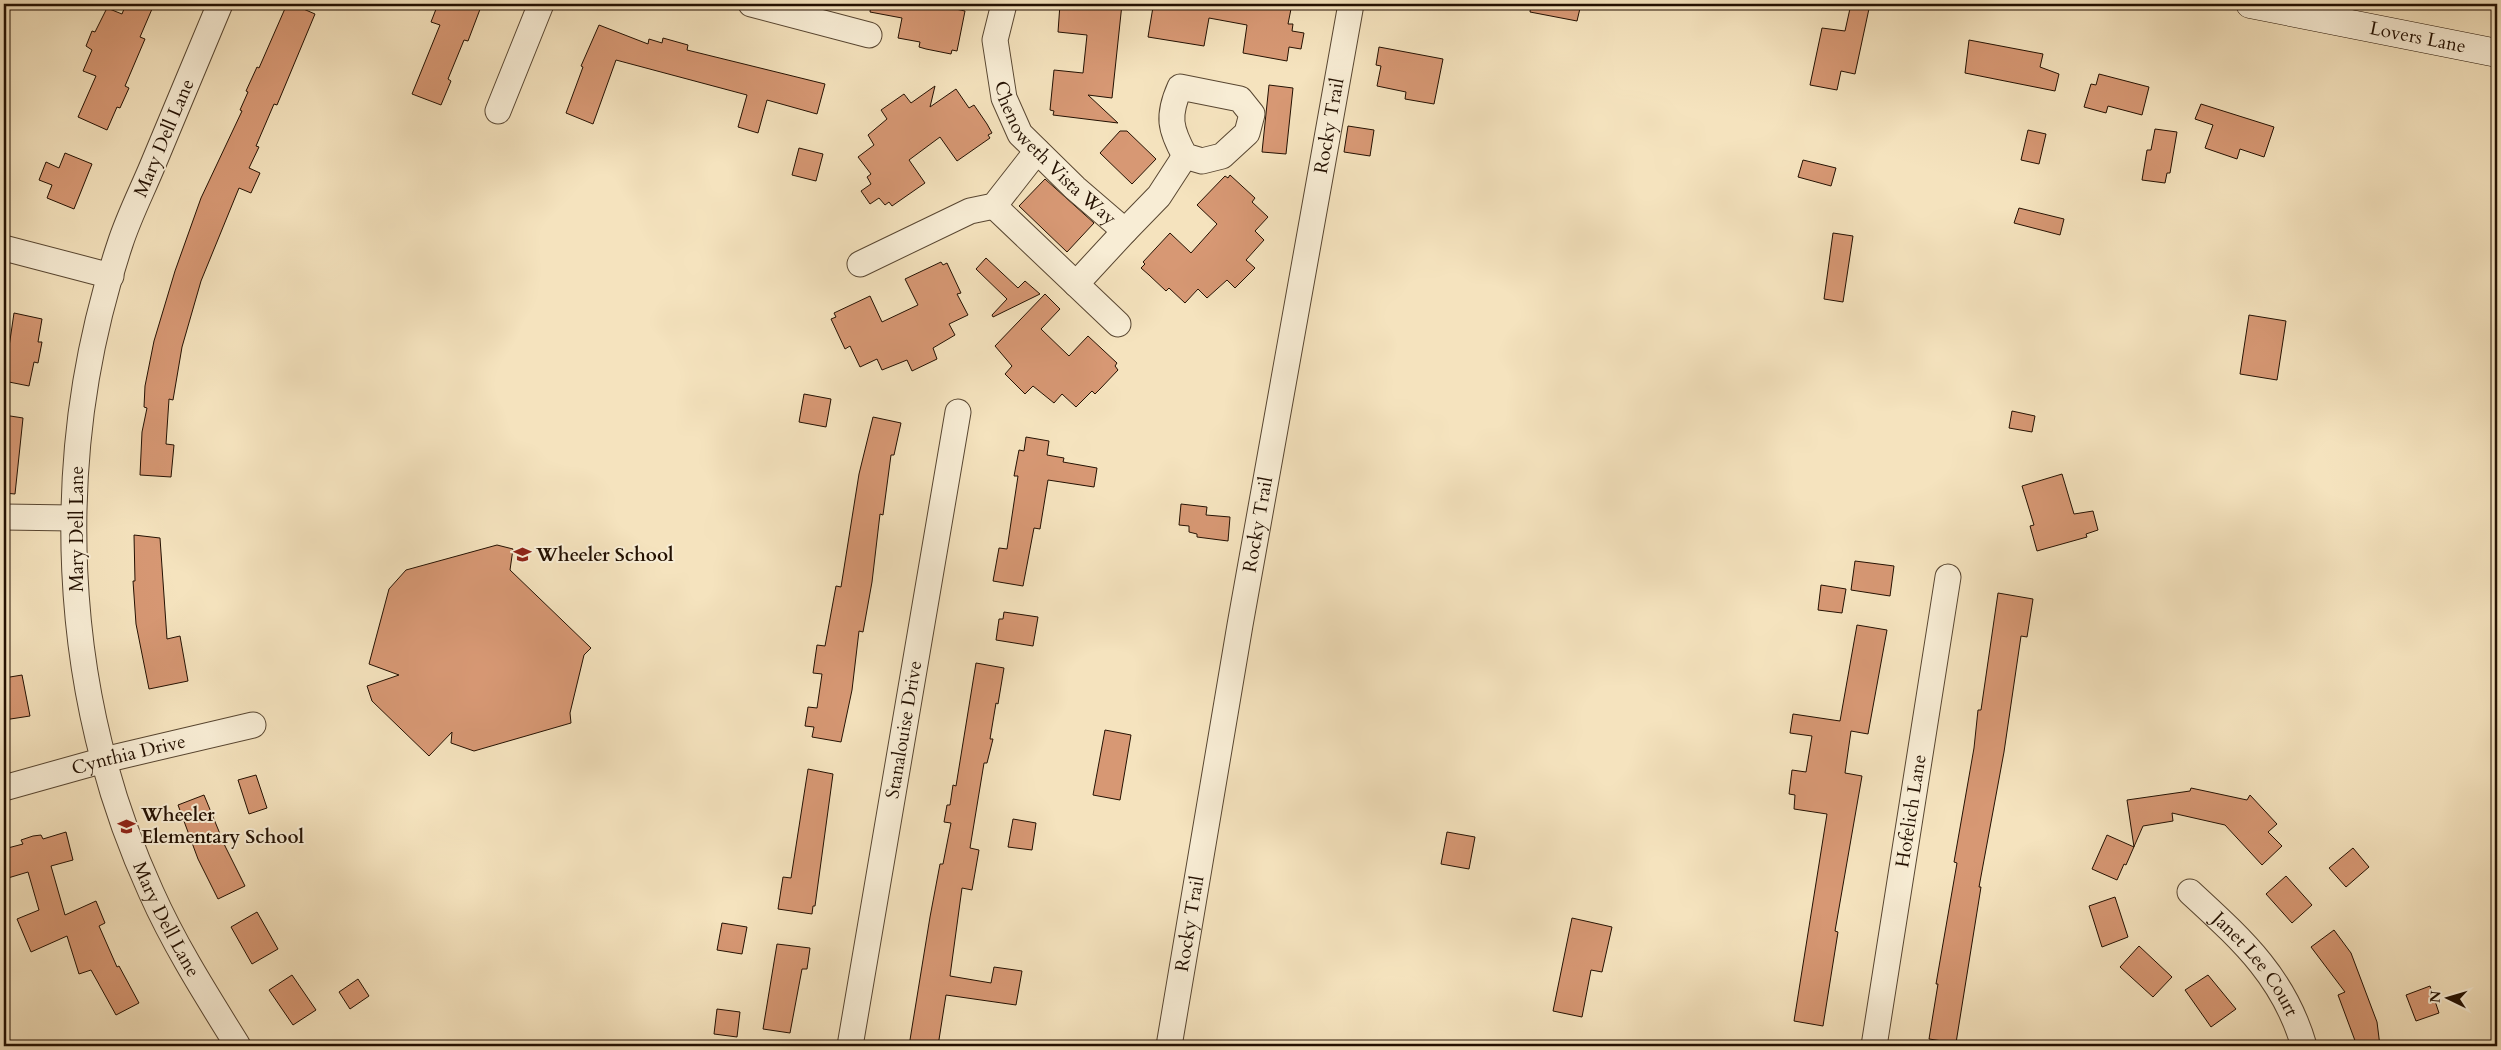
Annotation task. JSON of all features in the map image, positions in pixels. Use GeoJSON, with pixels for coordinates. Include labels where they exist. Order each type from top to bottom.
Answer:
{"type":"FeatureCollection","features":[{"type":"Feature","properties":{"kind":"main road","name":"Lovers Lane"},"geometry":{"type":"LineString","coordinates":[[2250,4],[2497,53]]}},
{"type":"Feature","properties":{"kind":"street","name":"Mary Dell Lane"},"geometry":{"type":"LineString","coordinates":[[220,4],[120,242],[102,304],[86,376],[77,448],[72,518],[81,647],[104,760],[115,799],[150,891],[176,945],[238,1046]]}},
{"type":"Feature","properties":{"kind":"street"},"geometry":{"type":"LineString","coordinates":[[498,111],[541,4]]}},
{"type":"Feature","properties":{"kind":"street"},"geometry":{"type":"LineString","coordinates":[[751,4],[868,35]]}},
{"type":"Feature","properties":{"kind":"street","name":"Chenoweth Vista Way"},"geometry":{"type":"LineString","coordinates":[[1004,4],[995,40],[1004,98],[1020,134],[1125,231],[1159,196],[1184,156]]}},
{"type":"Feature","properties":{"kind":"street","name":"Rocky Trail"},"geometry":{"type":"LineString","coordinates":[[1170,1046],[1242,615],[1351,4]]}},
{"type":"Feature","properties":{"kind":"street"},"geometry":{"type":"LineString","coordinates":[[860,264],[970,211],[994,206],[1037,151]]}},
{"type":"Feature","properties":{"kind":"street"},"geometry":{"type":"LineString","coordinates":[[994,206],[1118,324]]}},
{"type":"Feature","properties":{"kind":"street"},"geometry":{"type":"LineString","coordinates":[[1076,284],[1125,231]]}},
{"type":"Feature","properties":{"kind":"street"},"geometry":{"type":"LineString","coordinates":[[4,248],[111,276]]}},
{"type":"Feature","properties":{"kind":"street","name":"Stanalouise Drive"},"geometry":{"type":"LineString","coordinates":[[850,1046],[958,412]]}},
{"type":"Feature","properties":{"kind":"street"},"geometry":{"type":"LineString","coordinates":[[4,517],[72,518]]}},
{"type":"Feature","properties":{"kind":"street","name":"Hofelich Lane"},"geometry":{"type":"LineString","coordinates":[[1874,1046],[1948,577]]}},
{"type":"Feature","properties":{"kind":"street","name":"Cynthia Drive"},"geometry":{"type":"LineString","coordinates":[[4,788],[104,760],[254,725]]}},
{"type":"Feature","properties":{"kind":"street","name":"Janet Lee Court"},"geometry":{"type":"LineString","coordinates":[[2190,892],[2243,940],[2275,980],[2288,1002],[2304,1046]]}},
{"type":"Feature","properties":{"kind":"building"},"geometry":{"type":"Polygon","coordinates":[[[126,4],[139,4],[152,9],[140,37],[145,39],[125,86],[129,88],[120,108],[117,107],[107,130],[78,117],[96,76],[83,71],[92,50],[86,46],[92,31],[95,32],[107,8],[122,14],[126,4]]]}},
{"type":"Feature","properties":{"kind":"building"},"geometry":{"type":"Polygon","coordinates":[[[287,4],[292,4],[315,14],[277,105],[274,104],[256,146],[259,147],[249,168],[260,173],[251,193],[239,188],[201,281],[182,347],[173,400],[169,399],[166,444],[174,445],[171,477],[140,475],[142,432],[147,408],[144,407],[145,386],[154,341],[175,271],[201,198],[242,111],[240,110],[248,92],[246,91],[257,67],[259,68],[287,4]]]}},
{"type":"Feature","properties":{"kind":"building"},"geometry":{"type":"Polygon","coordinates":[[[438,4],[482,4],[468,41],[464,40],[448,79],[451,81],[441,105],[412,94],[440,25],[431,22],[438,4]]]}},
{"type":"Feature","properties":{"kind":"building"},"geometry":{"type":"Polygon","coordinates":[[[871,4],[932,4],[965,11],[957,51],[952,50],[951,54],[926,49],[919,47],[920,42],[898,38],[902,18],[870,12],[871,4]]]}},
{"type":"Feature","properties":{"kind":"building"},"geometry":{"type":"Polygon","coordinates":[[[1060,4],[1122,4],[1112,98],[1088,95],[1118,123],[1053,115],[1054,111],[1050,110],[1054,70],[1083,73],[1087,35],[1058,32],[1060,4]]]}},
{"type":"Feature","properties":{"kind":"building"},"geometry":{"type":"Polygon","coordinates":[[[1166,4],[1292,4],[1288,24],[1293,24],[1292,31],[1304,33],[1301,49],[1289,47],[1287,61],[1243,53],[1247,25],[1209,18],[1204,46],[1148,37],[1153,7],[1165,9],[1166,4]]]}},
{"type":"Feature","properties":{"kind":"building"},"geometry":{"type":"Polygon","coordinates":[[[1531,4],[1581,4],[1577,21],[1530,12],[1531,4]]]}},
{"type":"Feature","properties":{"kind":"building"},"geometry":{"type":"Polygon","coordinates":[[[1851,4],[1870,4],[1855,74],[1841,71],[1837,90],[1810,85],[1822,28],[1845,31],[1851,4]]]}},
{"type":"Feature","properties":{"kind":"building"},"geometry":{"type":"Polygon","coordinates":[[[599,25],[648,44],[649,39],[662,43],[663,38],[688,45],[687,50],[825,84],[817,114],[767,100],[758,133],[738,127],[747,95],[616,60],[593,124],[566,113],[583,67],[581,66],[599,25]]]}},
{"type":"Feature","properties":{"kind":"building"},"geometry":{"type":"Polygon","coordinates":[[[1969,40],[2043,54],[2040,67],[2059,74],[2055,91],[1965,73],[1969,40]]]}},
{"type":"Feature","properties":{"kind":"building"},"geometry":{"type":"Polygon","coordinates":[[[1379,47],[1443,59],[1434,104],[1405,99],[1406,92],[1377,86],[1381,66],[1376,65],[1379,47]]]}},
{"type":"Feature","properties":{"kind":"building"},"geometry":{"type":"Polygon","coordinates":[[[2099,74],[2149,87],[2142,115],[2108,106],[2106,113],[2084,107],[2091,84],[2096,85],[2099,74]]]}},
{"type":"Feature","properties":{"kind":"building"},"geometry":{"type":"Polygon","coordinates":[[[1269,85],[1293,88],[1286,154],[1262,152],[1269,85]]]}},
{"type":"Feature","properties":{"kind":"building"},"geometry":{"type":"Polygon","coordinates":[[[935,86],[930,107],[956,89],[969,108],[974,105],[992,133],[988,135],[990,138],[957,161],[940,137],[909,160],[925,183],[892,206],[889,202],[885,205],[879,198],[870,204],[861,191],[871,184],[867,177],[871,174],[858,157],[874,145],[868,135],[887,119],[881,110],[904,94],[911,103],[935,86]]]}},
{"type":"Feature","properties":{"kind":"building"},"geometry":{"type":"Polygon","coordinates":[[[2201,104],[2274,127],[2264,157],[2240,149],[2237,159],[2205,148],[2213,125],[2195,119],[2201,104]]]}},
{"type":"Feature","properties":{"kind":"building"},"geometry":{"type":"Polygon","coordinates":[[[1348,126],[1374,130],[1370,156],[1344,152],[1348,126]]]}},
{"type":"Feature","properties":{"kind":"building"},"geometry":{"type":"Polygon","coordinates":[[[2155,129],[2177,132],[2170,173],[2167,173],[2165,183],[2142,180],[2147,150],[2151,150],[2155,129]]]}},
{"type":"Feature","properties":{"kind":"building"},"geometry":{"type":"Polygon","coordinates":[[[2028,130],[2046,134],[2039,164],[2021,160],[2028,130]]]}},
{"type":"Feature","properties":{"kind":"building"},"geometry":{"type":"Polygon","coordinates":[[[1120,131],[1127,131],[1156,159],[1132,184],[1100,153],[1120,131]]]}},
{"type":"Feature","properties":{"kind":"building"},"geometry":{"type":"Polygon","coordinates":[[[799,148],[823,154],[816,181],[792,175],[799,148]]]}},
{"type":"Feature","properties":{"kind":"building"},"geometry":{"type":"Polygon","coordinates":[[[65,153],[92,164],[74,209],[47,198],[52,185],[39,180],[46,162],[59,168],[65,153]]]}},
{"type":"Feature","properties":{"kind":"building"},"geometry":{"type":"Polygon","coordinates":[[[1803,160],[1836,168],[1831,186],[1798,177],[1803,160]]]}},
{"type":"Feature","properties":{"kind":"building"},"geometry":{"type":"Polygon","coordinates":[[[1230,175],[1255,198],[1252,202],[1268,217],[1255,231],[1264,240],[1246,260],[1255,268],[1235,288],[1227,280],[1207,298],[1198,289],[1185,303],[1169,288],[1166,291],[1141,268],[1145,264],[1143,262],[1170,233],[1191,253],[1217,224],[1197,205],[1225,176],[1228,178],[1230,175]]]}},
{"type":"Feature","properties":{"kind":"building"},"geometry":{"type":"Polygon","coordinates":[[[1045,179],[1094,223],[1067,252],[1019,206],[1045,179]]]}},
{"type":"Feature","properties":{"kind":"building"},"geometry":{"type":"Polygon","coordinates":[[[2019,208],[2064,219],[2060,235],[2014,223],[2019,208]]]}},
{"type":"Feature","properties":{"kind":"building"},"geometry":{"type":"Polygon","coordinates":[[[1833,233],[1853,236],[1843,302],[1824,299],[1833,233]]]}},
{"type":"Feature","properties":{"kind":"building"},"geometry":{"type":"Polygon","coordinates":[[[986,258],[1018,288],[1025,281],[1040,294],[993,317],[992,315],[1007,299],[976,269],[986,258]]]}},
{"type":"Feature","properties":{"kind":"building"},"geometry":{"type":"Polygon","coordinates":[[[941,262],[943,265],[947,263],[961,293],[957,294],[968,315],[949,324],[955,335],[933,348],[937,359],[912,371],[907,360],[882,370],[877,359],[860,367],[850,346],[845,349],[831,319],[836,317],[834,313],[870,296],[882,322],[918,305],[905,279],[941,262]]]}},
{"type":"Feature","properties":{"kind":"building"},"geometry":{"type":"Polygon","coordinates":[[[1045,294],[1060,309],[1041,329],[1069,356],[1088,336],[1117,363],[1115,366],[1118,370],[1095,394],[1092,391],[1076,407],[1062,394],[1054,403],[1033,386],[1025,394],[1005,374],[1012,366],[995,346],[1045,294]]]}},
{"type":"Feature","properties":{"kind":"building"},"geometry":{"type":"Polygon","coordinates":[[[14,313],[42,319],[38,342],[42,342],[38,363],[34,362],[29,386],[4,381],[14,313]]]}},
{"type":"Feature","properties":{"kind":"building"},"geometry":{"type":"Polygon","coordinates":[[[2249,315],[2286,321],[2277,380],[2240,374],[2249,315]]]}},
{"type":"Feature","properties":{"kind":"building"},"geometry":{"type":"Polygon","coordinates":[[[804,394],[831,399],[826,427],[799,422],[804,394]]]}},
{"type":"Feature","properties":{"kind":"building"},"geometry":{"type":"Polygon","coordinates":[[[2012,411],[2035,416],[2032,432],[2009,428],[2012,411]]]}},
{"type":"Feature","properties":{"kind":"building"},"geometry":{"type":"Polygon","coordinates":[[[4,415],[23,418],[15,494],[4,493],[4,415]]]}},
{"type":"Feature","properties":{"kind":"building"},"geometry":{"type":"Polygon","coordinates":[[[873,417],[901,423],[894,455],[891,455],[883,515],[880,514],[872,582],[863,632],[859,631],[852,690],[841,742],[812,737],[814,727],[805,726],[808,707],[817,708],[822,674],[813,673],[817,645],[825,646],[836,586],[841,587],[859,474],[873,417]]]}},
{"type":"Feature","properties":{"kind":"building"},"geometry":{"type":"Polygon","coordinates":[[[1026,437],[1049,441],[1047,455],[1064,458],[1063,462],[1097,468],[1094,487],[1048,480],[1040,529],[1034,528],[1023,586],[993,581],[999,548],[1007,549],[1018,476],[1014,476],[1019,450],[1024,451],[1026,437]]]}},
{"type":"Feature","properties":{"kind":"building"},"geometry":{"type":"Polygon","coordinates":[[[2062,474],[2074,514],[2093,511],[2098,530],[2086,534],[2087,537],[2037,551],[2030,526],[2034,525],[2022,486],[2062,474]]]}},
{"type":"Feature","properties":{"kind":"building"},"geometry":{"type":"Polygon","coordinates":[[[1181,504],[1207,507],[1206,515],[1230,517],[1228,541],[1197,537],[1197,534],[1189,532],[1189,526],[1179,525],[1181,504]]]}},
{"type":"Feature","properties":{"kind":"building"},"geometry":{"type":"Polygon","coordinates":[[[134,535],[160,538],[167,639],[180,636],[188,681],[149,689],[136,624],[133,581],[135,581],[134,535]]]}},
{"type":"Feature","properties":{"kind":"building"},"geometry":{"type":"Polygon","coordinates":[[[497,545],[513,549],[510,570],[591,648],[584,655],[570,713],[571,723],[474,751],[451,743],[452,732],[429,756],[372,701],[367,686],[399,675],[369,664],[389,589],[406,570],[497,545]]]}},
{"type":"Feature","properties":{"kind":"building"},"geometry":{"type":"Polygon","coordinates":[[[1855,561],[1894,566],[1890,596],[1851,590],[1855,561]]]}},
{"type":"Feature","properties":{"kind":"building"},"geometry":{"type":"Polygon","coordinates":[[[1821,585],[1846,589],[1842,613],[1818,610],[1821,585]]]}},
{"type":"Feature","properties":{"kind":"building"},"geometry":{"type":"Polygon","coordinates":[[[1998,593],[2033,599],[2027,637],[2021,636],[2004,752],[1979,887],[1981,887],[1956,1043],[1929,1039],[1938,984],[1936,984],[1957,863],[1954,862],[1974,748],[1978,710],[1981,710],[1998,593]]]}},
{"type":"Feature","properties":{"kind":"building"},"geometry":{"type":"Polygon","coordinates":[[[1004,612],[1038,617],[1033,646],[996,640],[999,619],[1003,619],[1004,612]]]}},
{"type":"Feature","properties":{"kind":"building"},"geometry":{"type":"Polygon","coordinates":[[[1857,625],[1887,630],[1868,734],[1851,731],[1845,773],[1862,776],[1835,931],[1838,932],[1823,1026],[1794,1021],[1827,814],[1794,809],[1795,795],[1789,794],[1792,770],[1806,772],[1812,736],[1790,733],[1793,714],[1840,721],[1857,625]]]}},
{"type":"Feature","properties":{"kind":"building"},"geometry":{"type":"Polygon","coordinates":[[[976,663],[1004,668],[990,739],[993,739],[987,763],[984,763],[970,848],[979,850],[972,890],[962,888],[950,976],[991,983],[994,967],[1022,971],[1016,1005],[946,995],[938,1046],[909,1046],[930,917],[940,864],[943,864],[951,823],[944,822],[947,805],[950,805],[953,785],[956,786],[976,663]]]}},
{"type":"Feature","properties":{"kind":"building"},"geometry":{"type":"Polygon","coordinates":[[[22,675],[30,716],[4,720],[4,678],[22,675]]]}},
{"type":"Feature","properties":{"kind":"building"},"geometry":{"type":"Polygon","coordinates":[[[1105,730],[1131,735],[1120,800],[1093,795],[1105,730]]]}},
{"type":"Feature","properties":{"kind":"building"},"geometry":{"type":"Polygon","coordinates":[[[808,769],[833,774],[815,906],[813,906],[812,914],[778,909],[783,877],[791,878],[808,769]]]}},
{"type":"Feature","properties":{"kind":"building"},"geometry":{"type":"Polygon","coordinates":[[[256,775],[267,808],[249,814],[238,780],[256,775]]]}},
{"type":"Feature","properties":{"kind":"building"},"geometry":{"type":"Polygon","coordinates":[[[2191,788],[2247,800],[2250,795],[2277,824],[2268,832],[2282,846],[2262,865],[2225,825],[2172,813],[2173,821],[2143,826],[2134,847],[2127,800],[2190,791],[2191,788]]]}},
{"type":"Feature","properties":{"kind":"building"},"geometry":{"type":"Polygon","coordinates":[[[204,795],[225,846],[245,886],[218,899],[198,859],[178,805],[204,795]]]}},
{"type":"Feature","properties":{"kind":"building"},"geometry":{"type":"Polygon","coordinates":[[[1013,819],[1036,823],[1032,850],[1008,847],[1013,819]]]}},
{"type":"Feature","properties":{"kind":"building"},"geometry":{"type":"Polygon","coordinates":[[[66,832],[73,860],[51,866],[65,915],[96,901],[105,923],[99,926],[117,967],[119,966],[139,1003],[116,1015],[91,970],[79,974],[67,936],[31,952],[17,919],[39,910],[28,872],[8,878],[4,863],[4,849],[23,844],[21,840],[33,836],[41,835],[43,839],[66,832]]]}},
{"type":"Feature","properties":{"kind":"building"},"geometry":{"type":"Polygon","coordinates":[[[1447,832],[1475,837],[1469,869],[1441,864],[1447,832]]]}},
{"type":"Feature","properties":{"kind":"building"},"geometry":{"type":"Polygon","coordinates":[[[2107,835],[2134,847],[2117,880],[2092,869],[2107,835]]]}},
{"type":"Feature","properties":{"kind":"building"},"geometry":{"type":"Polygon","coordinates":[[[2353,848],[2369,867],[2346,887],[2329,868],[2353,848]]]}},
{"type":"Feature","properties":{"kind":"building"},"geometry":{"type":"Polygon","coordinates":[[[2286,876],[2312,905],[2292,923],[2266,894],[2286,876]]]}},
{"type":"Feature","properties":{"kind":"building"},"geometry":{"type":"Polygon","coordinates":[[[2115,897],[2128,937],[2102,947],[2089,906],[2115,897]]]}},
{"type":"Feature","properties":{"kind":"building"},"geometry":{"type":"Polygon","coordinates":[[[257,912],[278,949],[252,964],[231,927],[257,912]]]}},
{"type":"Feature","properties":{"kind":"building"},"geometry":{"type":"Polygon","coordinates":[[[1572,918],[1612,927],[1602,972],[1591,970],[1582,1017],[1553,1011],[1572,918]]]}},
{"type":"Feature","properties":{"kind":"building"},"geometry":{"type":"Polygon","coordinates":[[[722,923],[747,927],[742,954],[717,950],[722,923]]]}},
{"type":"Feature","properties":{"kind":"building"},"geometry":{"type":"Polygon","coordinates":[[[2334,930],[2351,953],[2377,1022],[2380,1046],[2357,1046],[2338,995],[2345,992],[2311,947],[2334,930]]]}},
{"type":"Feature","properties":{"kind":"building"},"geometry":{"type":"Polygon","coordinates":[[[777,944],[810,948],[807,969],[802,969],[790,1033],[763,1029],[777,944]]]}},
{"type":"Feature","properties":{"kind":"building"},"geometry":{"type":"Polygon","coordinates":[[[2139,946],[2172,977],[2153,997],[2120,967],[2139,946]]]}},
{"type":"Feature","properties":{"kind":"building"},"geometry":{"type":"Polygon","coordinates":[[[292,975],[316,1010],[293,1025],[269,990],[292,975]]]}},
{"type":"Feature","properties":{"kind":"building"},"geometry":{"type":"Polygon","coordinates":[[[2208,975],[2236,1009],[2211,1027],[2185,990],[2208,975]]]}},
{"type":"Feature","properties":{"kind":"building"},"geometry":{"type":"Polygon","coordinates":[[[358,979],[369,996],[350,1009],[339,992],[358,979]]]}},
{"type":"Feature","properties":{"kind":"building"},"geometry":{"type":"Polygon","coordinates":[[[2430,986],[2439,1013],[2416,1021],[2406,995],[2430,986]]]}},
{"type":"Feature","properties":{"kind":"building"},"geometry":{"type":"Polygon","coordinates":[[[717,1009],[740,1012],[737,1037],[714,1034],[717,1009]]]}},
{"type":"Feature","properties":{"kind":"place","name":"Wheeler School"},"geometry":{"type":"Point","coordinates":[522,555]}},
{"type":"Feature","properties":{"kind":"place","name":"Wheeler Elementary School"},"geometry":{"type":"Point","coordinates":[127,826]}}]}
